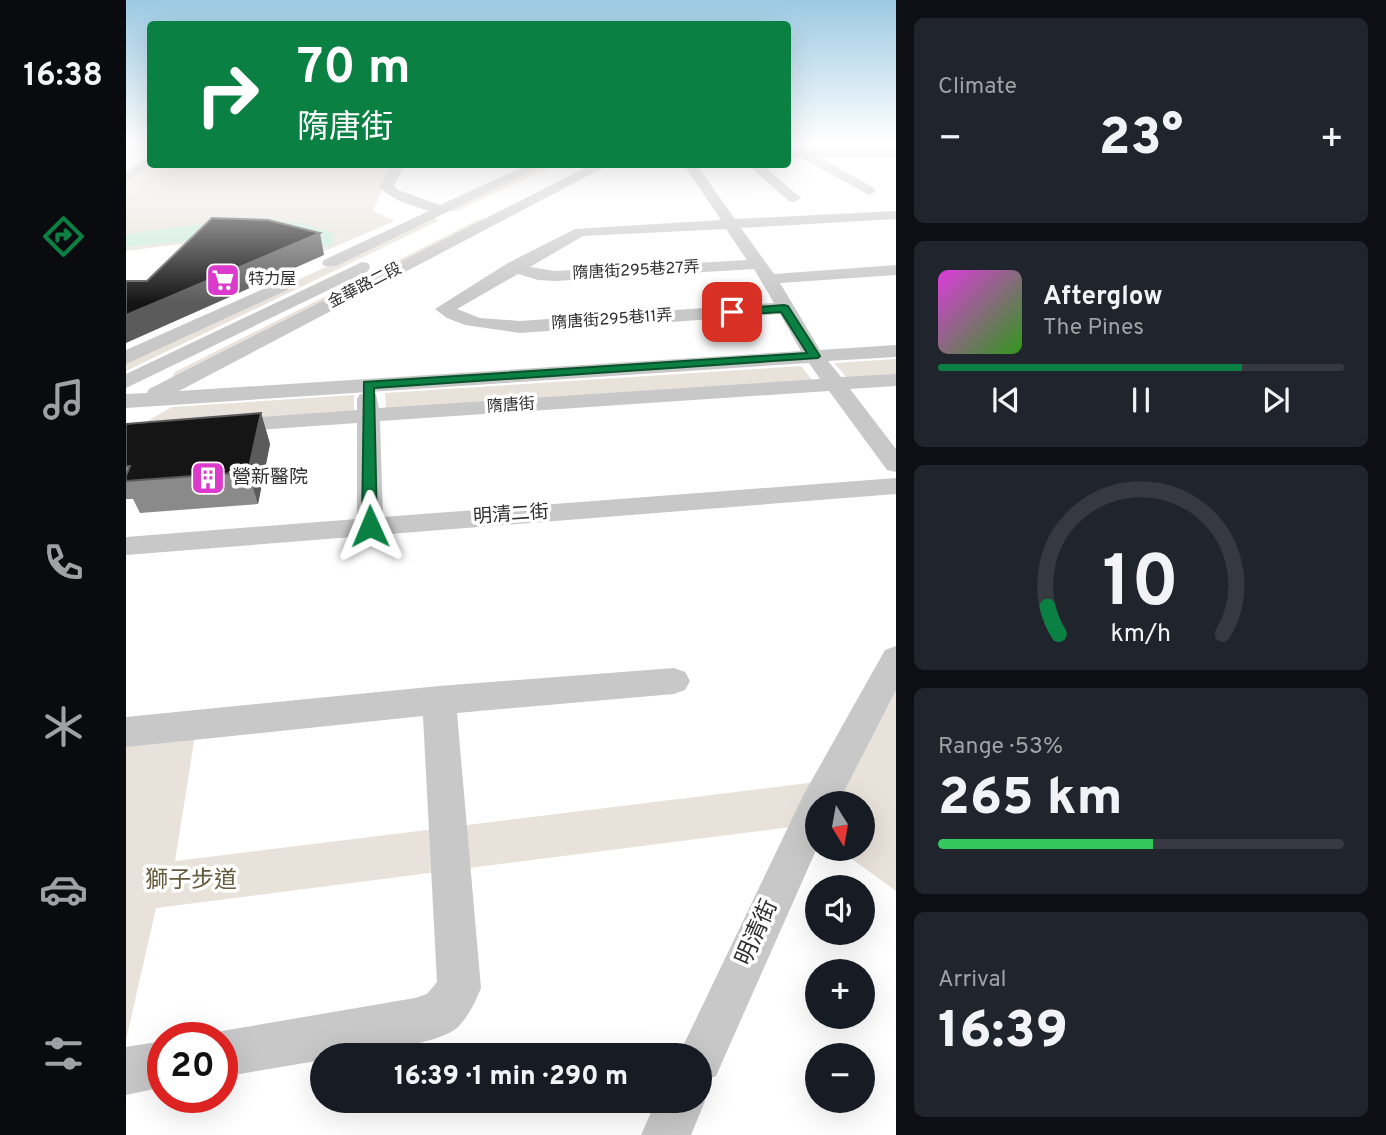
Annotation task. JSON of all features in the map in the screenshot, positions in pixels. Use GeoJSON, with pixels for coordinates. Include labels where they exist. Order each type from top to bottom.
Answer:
{"type":"FeatureCollection","features":[{"type":"Feature","properties":{"kind":"street"},"geometry":{"type":"LineString","coordinates":[[401,196],[442,211]]}},
{"type":"Feature","properties":{"kind":"street","name":"金華路二段"},"geometry":{"type":"LineString","coordinates":[[316,269],[473,196]]}},
{"type":"Feature","properties":{"kind":"street","name":"金華路二段"},"geometry":{"type":"LineString","coordinates":[[126,382],[507,196]]}},
{"type":"Feature","properties":{"kind":"street","name":"金華路二段"},"geometry":{"type":"LineString","coordinates":[[132,403],[541,196]]}},
{"type":"Feature","properties":{"kind":"street"},"geometry":{"type":"LineString","coordinates":[[710,196],[769,279],[784,309],[814,356],[896,466]]}},
{"type":"Feature","properties":{"kind":"street"},"geometry":{"type":"LineString","coordinates":[[514,267],[580,232],[896,215]]}},
{"type":"Feature","properties":{"kind":"street","name":"隋唐街295巷27弄"},"geometry":{"type":"LineString","coordinates":[[514,267],[538,275],[555,276],[758,264]]}},
{"type":"Feature","properties":{"kind":"street","name":"隋唐街295巷11弄"},"geometry":{"type":"LineString","coordinates":[[514,267],[444,309],[460,320],[489,326],[520,327],[784,309]]}},
{"type":"Feature","properties":{"kind":"street"},"geometry":{"type":"LineString","coordinates":[[769,279],[896,270]]}},
{"type":"Feature","properties":{"kind":"street"},"geometry":{"type":"LineString","coordinates":[[126,358],[290,281]]}},
{"type":"Feature","properties":{"kind":"street","name":"隋唐街"},"geometry":{"type":"LineString","coordinates":[[132,403],[368,384],[896,351]]}},
{"type":"Feature","properties":{"kind":"street","name":"隋唐街"},"geometry":{"type":"LineString","coordinates":[[210,426],[896,380]]}},
{"type":"Feature","properties":{"kind":"street"},"geometry":{"type":"LineString","coordinates":[[368,384],[370,526]]}},
{"type":"Feature","properties":{"kind":"street","name":"明清二街"},"geometry":{"type":"LineString","coordinates":[[126,546],[896,486]]}},
{"type":"Feature","properties":{"kind":"street","name":"明清街"},"geometry":{"type":"LineString","coordinates":[[825,791],[896,659]]}},
{"type":"Feature","properties":{"kind":"street"},"geometry":{"type":"LineString","coordinates":[[126,732],[439,700],[674,681]]}},
{"type":"Feature","properties":{"kind":"street"},"geometry":{"type":"LineString","coordinates":[[238,1051],[415,1021],[442,1012],[459,988],[439,700]]}},
{"type":"Feature","properties":{"kind":"street","name":"明清街"},"geometry":{"type":"LineString","coordinates":[[708,1043],[805,833]]}},
{"type":"Feature","properties":{"kind":"street"},"geometry":{"type":"LineString","coordinates":[[126,1070],[147,1067]]}},
{"type":"Feature","properties":{"kind":"street"},"geometry":{"type":"LineString","coordinates":[[666,1135],[676,1113]]}},
{"type":"Feature","properties":{"kind":"green space"},"geometry":{"type":"Polygon","coordinates":[[[126,196],[379,196],[373,211],[395,221],[320,253],[189,243],[126,251],[126,196]]]}},
{"type":"Feature","properties":{"kind":"green space"},"geometry":{"type":"Polygon","coordinates":[[[480,196],[489,196],[457,211],[449,211],[480,196]]]}},
{"type":"Feature","properties":{"kind":"green space"},"geometry":{"type":"Polygon","coordinates":[[[435,218],[438,221],[126,371],[126,360],[435,218]]]}},
{"type":"Feature","properties":{"kind":"green space"},"geometry":{"type":"Polygon","coordinates":[[[480,219],[487,219],[176,378],[172,377],[175,372],[480,219]]]}},
{"type":"Feature","properties":{"kind":"green space"},"geometry":{"type":"Polygon","coordinates":[[[896,359],[896,376],[848,379],[834,363],[896,359]]]}},
{"type":"Feature","properties":{"kind":"green space"},"geometry":{"type":"Polygon","coordinates":[[[801,366],[813,381],[386,411],[385,393],[801,366]]]}},
{"type":"Feature","properties":{"kind":"green space"},"geometry":{"type":"Polygon","coordinates":[[[354,395],[354,412],[135,428],[172,407],[354,395]]]}},
{"type":"Feature","properties":{"kind":"green space","name":"獅子步道"},"geometry":{"type":"Polygon","coordinates":[[[896,659],[896,891],[855,861],[875,861],[875,791],[805,791],[805,825],[156,908],[126,1040],[126,732],[197,723],[175,861],[832,780],[896,659]]]}},
{"type":"Feature","properties":{"kind":"shaded area"},"geometry":{"type":"Polygon","coordinates":[[[255,217],[301,223],[334,233],[332,247],[252,234],[126,247],[126,234],[255,217]]]}},
{"type":"Feature","properties":{"kind":"building"},"geometry":{"type":"Polygon","coordinates":[[[212,218],[268,220],[320,233],[126,315],[126,281],[147,281],[212,218]]]}},
{"type":"Feature","properties":{"kind":"building"},"geometry":{"type":"Polygon","coordinates":[[[261,413],[248,472],[126,481],[130,466],[126,466],[126,424],[261,413]]]}},
{"type":"Feature","properties":{"kind":"place","name":"特力屋"},"geometry":{"type":"Point","coordinates":[223,280]}},
{"type":"Feature","properties":{"kind":"place","name":"營新醫院"},"geometry":{"type":"Point","coordinates":[208,478]}},
{"type":"Feature","properties":{"kind":"route"},"geometry":{"type":"LineString","coordinates":[[370,526],[368,384],[814,356],[784,309],[732,312]]}}]}
